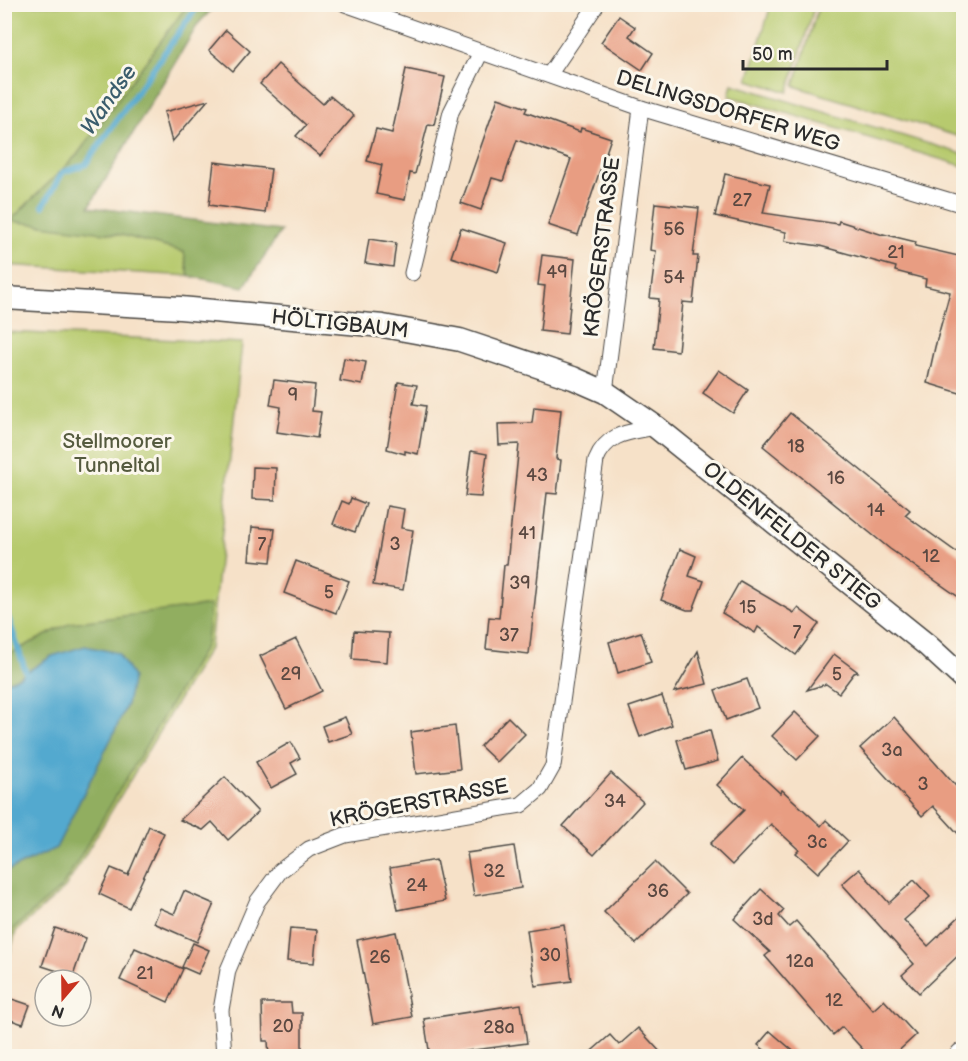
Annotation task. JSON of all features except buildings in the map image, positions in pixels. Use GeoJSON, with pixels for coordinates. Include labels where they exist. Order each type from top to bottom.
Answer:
{"type":"FeatureCollection","features":[{"type":"Feature","properties":{"kind":"main road","name":"HÖLTIGBAUM"},"geometry":{"type":"LineString","coordinates":[[4,298],[180,308],[383,326],[460,340],[573,378],[605,392],[657,427]]}},
{"type":"Feature","properties":{"kind":"main road","name":"OLDENFELDER STIEG"},"geometry":{"type":"LineString","coordinates":[[657,427],[927,645],[963,670]]}},
{"type":"Feature","properties":{"kind":"main road","name":"OLDENFELDER STIEG"},"geometry":{"type":"LineString","coordinates":[[927,645],[963,679]]}},
{"type":"Feature","properties":{"kind":"street","name":"DELINGSDORFER WEG"},"geometry":{"type":"LineString","coordinates":[[345,4],[641,108],[963,205]]}},
{"type":"Feature","properties":{"kind":"street"},"geometry":{"type":"LineString","coordinates":[[549,75],[597,4]]}},
{"type":"Feature","properties":{"kind":"street"},"geometry":{"type":"LineString","coordinates":[[412,273],[451,112],[481,52]]}},
{"type":"Feature","properties":{"kind":"street","name":"KRÖGERSTRASSE"},"geometry":{"type":"LineString","coordinates":[[605,392],[641,108]]}},
{"type":"Feature","properties":{"kind":"street","name":"KRÖGERSTRASSE"},"geometry":{"type":"LineString","coordinates":[[224,1056],[221,1010],[228,970],[257,902],[280,871],[309,849],[345,835],[521,805],[540,789],[553,766],[596,460],[605,444],[626,433],[657,427]]}},
{"type":"Feature","properties":{"kind":"green space"},"geometry":{"type":"Polygon","coordinates":[[[188,4],[216,5],[198,24],[89,207],[281,231],[244,287],[189,276],[184,252],[122,235],[10,221],[77,155],[188,4]]]}},
{"type":"Feature","properties":{"kind":"green space"},"geometry":{"type":"Polygon","coordinates":[[[4,5],[188,5],[77,155],[11,220],[122,235],[184,252],[189,276],[5,265],[4,5]]]}},
{"type":"Feature","properties":{"kind":"green space"},"geometry":{"type":"Polygon","coordinates":[[[771,5],[815,5],[788,92],[748,80],[771,5]]]}},
{"type":"Feature","properties":{"kind":"green space"},"geometry":{"type":"Polygon","coordinates":[[[819,5],[956,5],[963,7],[963,138],[794,86],[819,5]]]}},
{"type":"Feature","properties":{"kind":"green space"},"geometry":{"type":"Polygon","coordinates":[[[732,84],[963,154],[963,166],[729,96],[732,84]]]}},
{"type":"Feature","properties":{"kind":"green space","name":"Stellmoorer Tunneltal"},"geometry":{"type":"Polygon","coordinates":[[[4,332],[242,343],[210,647],[65,888],[16,931],[5,972],[4,332]]]}},
{"type":"Feature","properties":{"kind":"green space"},"geometry":{"type":"Polygon","coordinates":[[[210,605],[206,645],[62,887],[13,929],[5,960],[5,872],[56,848],[127,704],[52,656],[5,683],[5,656],[70,623],[210,605]]]}},
{"type":"Feature","properties":{"kind":"water"},"geometry":{"type":"Polygon","coordinates":[[[85,646],[118,653],[133,677],[127,704],[56,848],[5,872],[5,683],[52,656],[85,646]]]}},
{"type":"Feature","properties":{"kind":"waterway","name":"Wandse"},"geometry":{"type":"LineString","coordinates":[[43,206],[63,172],[85,165],[199,4]]}},
{"type":"Feature","properties":{"kind":"waterway"},"geometry":{"type":"LineString","coordinates":[[4,613],[8,617],[26,673]]}}]}
